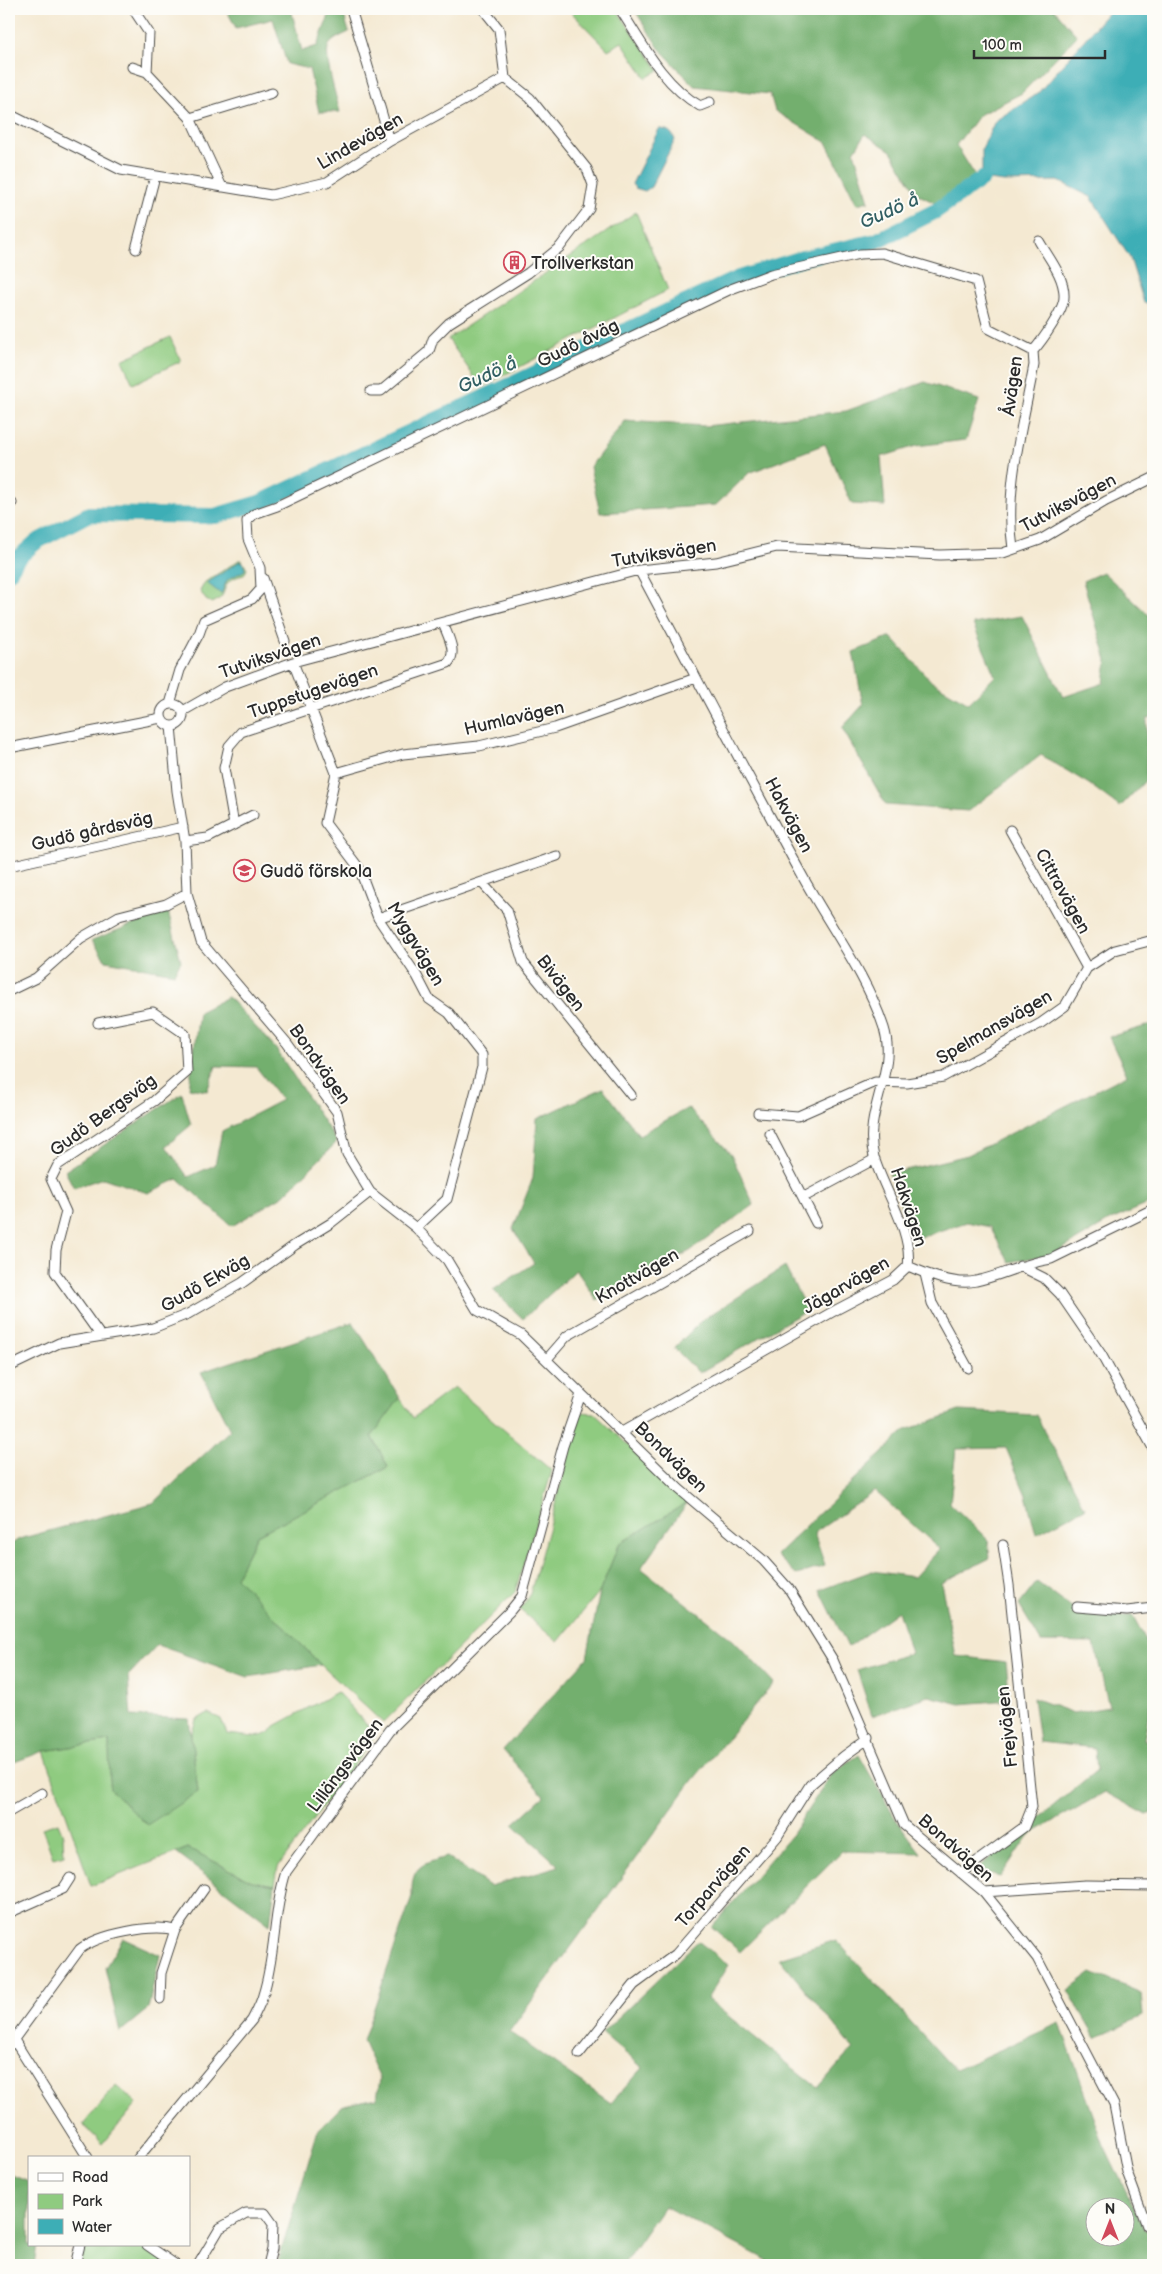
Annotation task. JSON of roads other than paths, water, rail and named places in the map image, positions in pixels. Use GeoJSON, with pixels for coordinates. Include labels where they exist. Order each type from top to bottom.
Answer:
{"type":"FeatureCollection","features":[{"type":"Feature","properties":{"kind":"street"},"geometry":{"type":"LineString","coordinates":[[133,9],[149,33],[147,72]]}},
{"type":"Feature","properties":{"kind":"street"},"geometry":{"type":"LineString","coordinates":[[351,9],[390,141]]}},
{"type":"Feature","properties":{"kind":"street"},"geometry":{"type":"LineString","coordinates":[[371,391],[381,392],[429,351],[433,339],[449,323],[528,273],[560,247],[589,209],[593,185],[587,169],[530,98],[506,78],[499,29],[483,9]]}},
{"type":"Feature","properties":{"kind":"street"},"geometry":{"type":"LineString","coordinates":[[620,9],[654,62],[683,96],[700,106],[710,102]]}},
{"type":"Feature","properties":{"kind":"street"},"geometry":{"type":"LineString","coordinates":[[132,67],[147,72],[190,118],[222,187]]}},
{"type":"Feature","properties":{"kind":"street","name":"Lindevägen"},"geometry":{"type":"LineString","coordinates":[[9,114],[121,170],[271,195],[324,182],[339,176],[390,141],[506,78]]}},
{"type":"Feature","properties":{"kind":"street"},"geometry":{"type":"LineString","coordinates":[[190,118],[272,93]]}},
{"type":"Feature","properties":{"kind":"street"},"geometry":{"type":"LineString","coordinates":[[136,249],[155,176]]}},
{"type":"Feature","properties":{"kind":"street","name":"Åvägen"},"geometry":{"type":"LineString","coordinates":[[1014,549],[1010,527],[1010,498],[1034,365],[1033,351],[1046,336],[1064,298],[1060,278],[1039,241]]}},
{"type":"Feature","properties":{"kind":"street","name":"Gudö åväg"},"geometry":{"type":"LineString","coordinates":[[170,704],[180,670],[199,634],[204,620],[252,599],[261,589],[260,568],[248,539],[247,521],[254,514],[277,506],[731,289],[772,274],[860,254],[882,253],[976,280],[988,328],[1033,351]]}},
{"type":"Feature","properties":{"kind":"street","name":"Tutviksvägen"},"geometry":{"type":"LineString","coordinates":[[182,711],[225,687],[293,662],[639,570],[716,562],[776,547],[940,555],[1003,553],[1040,540],[1106,501],[1153,478]]}},
{"type":"Feature","properties":{"kind":"street"},"geometry":{"type":"LineString","coordinates":[[260,568],[285,641]]}},
{"type":"Feature","properties":{"kind":"street","name":"Hakvägen"},"geometry":{"type":"LineString","coordinates":[[639,570],[867,991],[884,1027],[888,1043],[884,1081],[875,1108],[871,1132],[875,1159],[908,1248],[908,1266]]}},
{"type":"Feature","properties":{"kind":"street","name":"Tuppstugevägen"},"geometry":{"type":"LineString","coordinates":[[234,825],[224,768],[229,746],[241,732],[448,663],[452,659],[452,652],[443,623]]}},
{"type":"Feature","properties":{"kind":"street"},"geometry":{"type":"LineString","coordinates":[[293,662],[336,773]]}},
{"type":"Feature","properties":{"kind":"street","name":"Humlavägen"},"geometry":{"type":"LineString","coordinates":[[336,773],[403,754],[478,746],[555,728],[696,678]]}},
{"type":"Feature","properties":{"kind":"street"},"geometry":{"type":"LineString","coordinates":[[9,748],[161,718],[171,726],[182,720],[182,711],[177,704],[170,704],[162,709],[161,718]]}},
{"type":"Feature","properties":{"kind":"street","name":"Bondvägen"},"geometry":{"type":"LineString","coordinates":[[171,726],[185,841],[187,893],[201,942],[287,1043],[337,1112],[347,1154],[370,1192],[416,1228],[447,1260],[477,1310],[521,1335],[679,1489],[763,1560],[789,1588],[834,1660],[869,1738],[883,1780],[904,1825],[984,1892],[1037,1958],[1114,2105],[1126,2172],[1147,2226],[1153,2229]]}},
{"type":"Feature","properties":{"kind":"street","name":"Myggvägen"},"geometry":{"type":"LineString","coordinates":[[336,773],[325,823],[359,868],[378,918],[417,976],[429,999],[449,1013],[482,1055],[482,1067],[447,1198],[416,1228]]}},
{"type":"Feature","properties":{"kind":"street"},"geometry":{"type":"LineString","coordinates":[[185,841],[208,838],[253,815]]}},
{"type":"Feature","properties":{"kind":"street","name":"Gudö gårdsväg"},"geometry":{"type":"LineString","coordinates":[[9,866],[182,828]]}},
{"type":"Feature","properties":{"kind":"street","name":"Cittravägen"},"geometry":{"type":"LineString","coordinates":[[1010,830],[1087,968]]}},
{"type":"Feature","properties":{"kind":"street"},"geometry":{"type":"LineString","coordinates":[[378,918],[557,856]]}},
{"type":"Feature","properties":{"kind":"street","name":"Bivägen"},"geometry":{"type":"LineString","coordinates":[[482,883],[507,910],[523,962],[631,1095]]}},
{"type":"Feature","properties":{"kind":"street"},"geometry":{"type":"LineString","coordinates":[[9,990],[36,978],[81,938],[119,916],[166,904],[187,893]]}},
{"type":"Feature","properties":{"kind":"street","name":"Spelmansvägen"},"geometry":{"type":"LineString","coordinates":[[884,1081],[907,1082],[943,1077],[972,1062],[1041,1023],[1065,1006],[1087,968],[1114,950],[1153,940]]}},
{"type":"Feature","properties":{"kind":"street","name":"Gudö Bergsväg"},"geometry":{"type":"LineString","coordinates":[[98,1023],[153,1012],[185,1034],[187,1072],[154,1101],[58,1165],[52,1179],[66,1212],[56,1250],[55,1272],[100,1335]]}},
{"type":"Feature","properties":{"kind":"street"},"geometry":{"type":"LineString","coordinates":[[758,1113],[798,1116],[875,1082],[884,1081]]}},
{"type":"Feature","properties":{"kind":"street"},"geometry":{"type":"LineString","coordinates":[[770,1134],[816,1223]]}},
{"type":"Feature","properties":{"kind":"street","name":"Hakvägen"},"geometry":{"type":"LineString","coordinates":[[804,1197],[875,1159]]}},
{"type":"Feature","properties":{"kind":"street","name":"Gudö Ekväg"},"geometry":{"type":"LineString","coordinates":[[9,1367],[59,1343],[100,1335],[161,1327],[188,1314],[242,1283],[295,1245],[331,1224],[370,1192]]}},
{"type":"Feature","properties":{"kind":"street","name":"Jägarvägen"},"geometry":{"type":"LineString","coordinates":[[622,1432],[834,1311],[893,1280],[908,1266],[926,1274],[974,1282],[1020,1266],[1050,1259],[1153,1209]]}},
{"type":"Feature","properties":{"kind":"street","name":"Knottvägen"},"geometry":{"type":"LineString","coordinates":[[547,1359],[567,1336],[750,1231]]}},
{"type":"Feature","properties":{"kind":"street"},"geometry":{"type":"LineString","coordinates":[[1020,1266],[1044,1278],[1060,1294],[1101,1354],[1153,1448]]}},
{"type":"Feature","properties":{"kind":"street"},"geometry":{"type":"LineString","coordinates":[[926,1274],[932,1302],[968,1368]]}},
{"type":"Feature","properties":{"kind":"street","name":"Lillängsvägen"},"geometry":{"type":"LineString","coordinates":[[140,2156],[252,2020],[263,1995],[274,1941],[279,1892],[286,1872],[390,1730],[510,1611],[522,1596],[563,1446],[581,1394]]}},
{"type":"Feature","properties":{"kind":"street","name":"Frejvägen"},"geometry":{"type":"LineString","coordinates":[[960,1873],[1024,1827],[1032,1807],[1009,1585],[1003,1545]]}},
{"type":"Feature","properties":{"kind":"street"},"geometry":{"type":"LineString","coordinates":[[1076,1607],[1127,1611],[1153,1608]]}},
{"type":"Feature","properties":{"kind":"street","name":"Torparvägen"},"geometry":{"type":"LineString","coordinates":[[580,2054],[634,1985],[676,1954],[771,1844],[810,1785],[869,1738]]}},
{"type":"Feature","properties":{"kind":"street"},"geometry":{"type":"LineString","coordinates":[[9,1812],[42,1792]]}},
{"type":"Feature","properties":{"kind":"street"},"geometry":{"type":"LineString","coordinates":[[9,1913],[63,1889],[70,1878]]}},
{"type":"Feature","properties":{"kind":"street"},"geometry":{"type":"LineString","coordinates":[[984,1892],[1085,1885],[1153,1886]]}},
{"type":"Feature","properties":{"kind":"street"},"geometry":{"type":"LineString","coordinates":[[160,1999],[161,1973],[175,1930],[204,1889]]}},
{"type":"Feature","properties":{"kind":"street"},"geometry":{"type":"LineString","coordinates":[[87,2156],[10,2039],[80,1949],[89,1942],[161,1926],[175,1930]]}},
{"type":"Feature","properties":{"kind":"street"},"geometry":{"type":"LineString","coordinates":[[198,2265],[209,2250],[220,2228],[246,2213],[265,2214],[273,2224],[272,2249],[268,2265]]}},
{"type":"Feature","properties":{"kind":"street"},"geometry":{"type":"LineString","coordinates":[[74,2265],[80,2246]]}},
{"type":"Feature","properties":{"kind":"street"},"geometry":{"type":"LineString","coordinates":[[148,2246],[176,2265]]}},
{"type":"Feature","properties":{"kind":"water"},"geometry":{"type":"Polygon","coordinates":[[[1111,9],[1153,9],[1153,306],[1144,303],[1130,258],[1091,197],[1058,181],[1004,182],[982,179],[982,149],[995,121],[1038,93],[1111,9]]]}},
{"type":"Feature","properties":{"kind":"water"},"geometry":{"type":"Polygon","coordinates":[[[659,129],[669,132],[675,140],[651,187],[645,191],[635,188],[632,184],[659,129]]]}},
{"type":"Feature","properties":{"kind":"water"},"geometry":{"type":"Polygon","coordinates":[[[240,561],[243,562],[245,570],[227,580],[221,594],[207,583],[240,561]]]}},
{"type":"Feature","properties":{"kind":"waterway","name":"Gudö å"},"geometry":{"type":"LineString","coordinates":[[9,572],[17,559],[36,542],[89,514],[215,516],[259,503],[736,279],[803,258],[876,241],[936,211],[982,179]]}},
{"type":"Feature","properties":{"kind":"place","name":"Trollverkstan"},"geometry":{"type":"Point","coordinates":[515,263]}},
{"type":"Feature","properties":{"kind":"place","name":"Gudö förskola"},"geometry":{"type":"Point","coordinates":[244,871]}}]}
